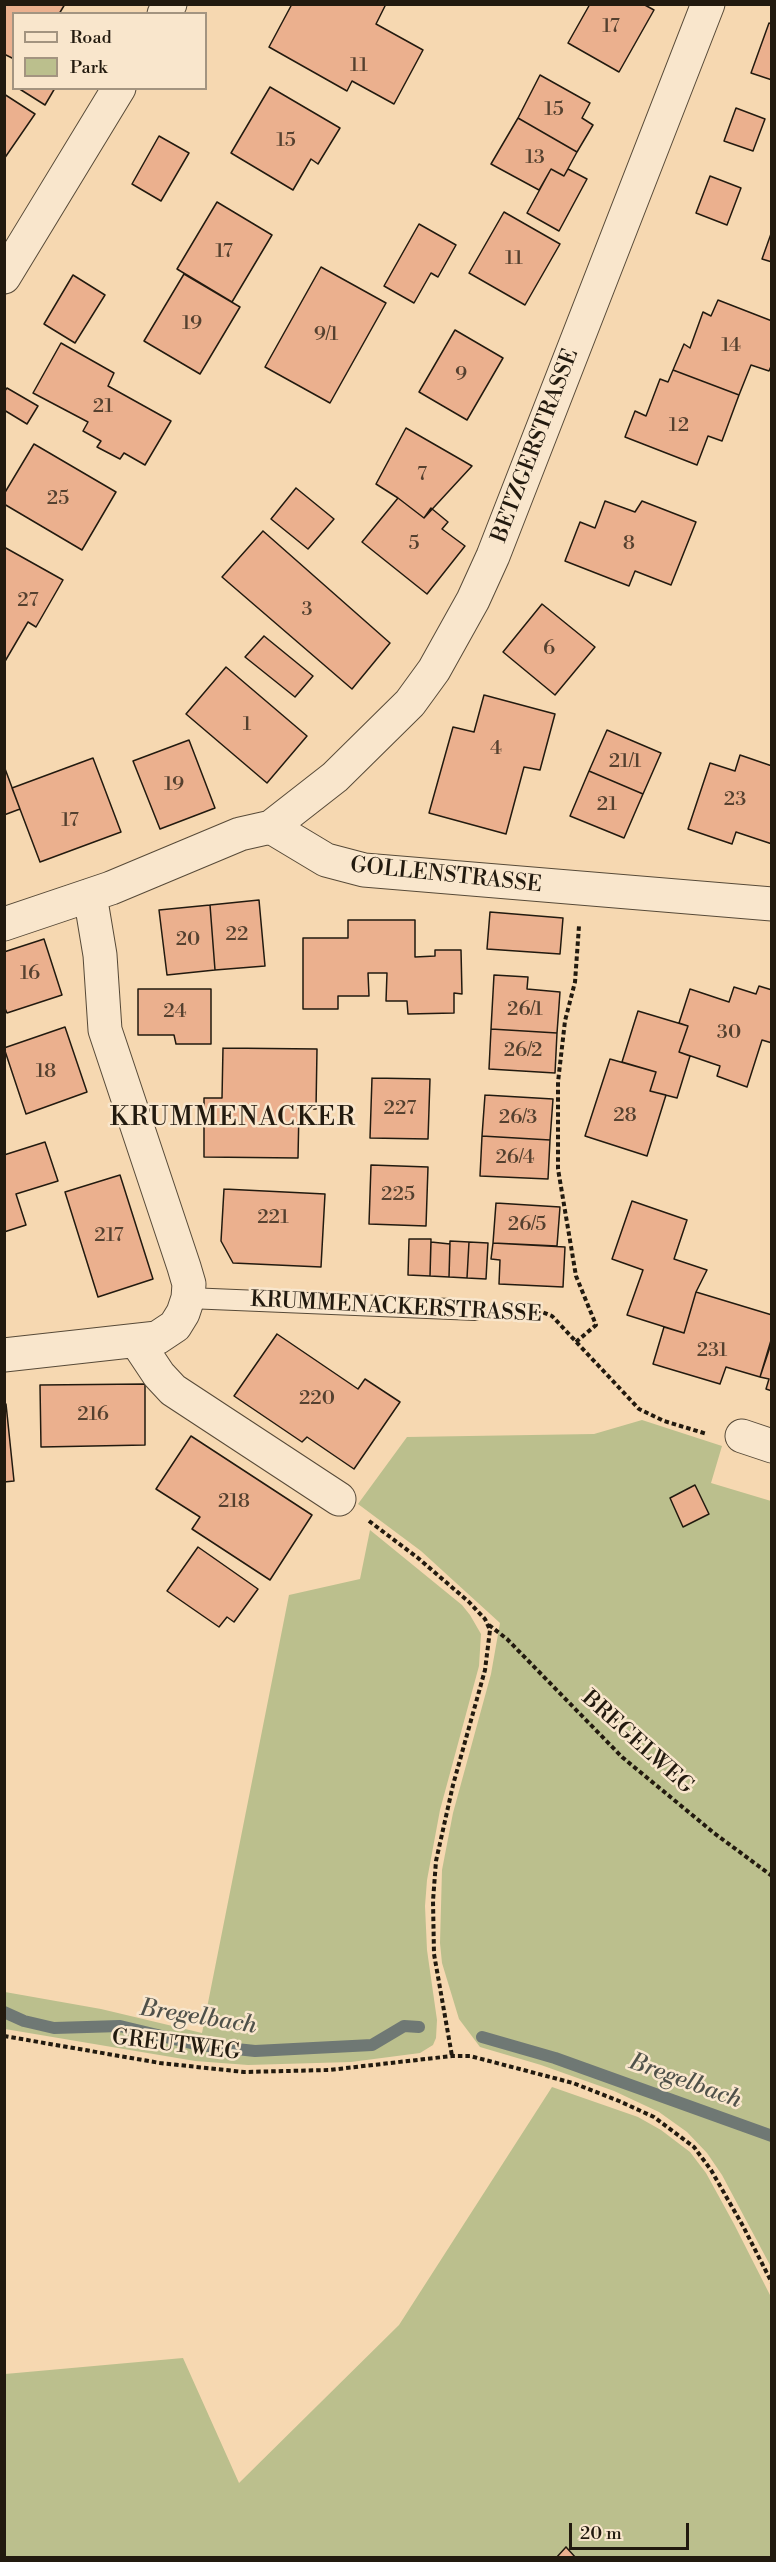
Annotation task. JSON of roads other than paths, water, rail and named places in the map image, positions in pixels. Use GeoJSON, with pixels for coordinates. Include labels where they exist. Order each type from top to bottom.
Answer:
{"type":"FeatureCollection","features":[{"type":"Feature","properties":{"kind":"street","name":"BETZGERSTRASSE"},"geometry":{"type":"LineString","coordinates":[[271,827],[335,777],[410,703],[434,670],[473,600],[708,4]]}},
{"type":"Feature","properties":{"kind":"street"},"geometry":{"type":"LineString","coordinates":[[4,277],[118,90]]}},
{"type":"Feature","properties":{"kind":"street","name":"GOLLENSTRASSE"},"geometry":{"type":"LineString","coordinates":[[271,827],[326,860],[351,868],[771,904]]}},
{"type":"Feature","properties":{"kind":"street"},"geometry":{"type":"LineString","coordinates":[[4,924],[90,896],[230,838],[271,827]]}},
{"type":"Feature","properties":{"kind":"street"},"geometry":{"type":"LineString","coordinates":[[4,1355],[158,1338],[169,1331],[183,1313],[188,1298],[189,1284],[184,1267],[105,1030],[100,955],[90,896]]}},
{"type":"Feature","properties":{"kind":"street"},"geometry":{"type":"LineString","coordinates":[[137,1342],[159,1376],[173,1390],[339,1499]]}},
{"type":"Feature","properties":{"kind":"lane","name":"KRUMMENACKERSTRASSE"},"geometry":{"type":"LineString","coordinates":[[188,1298],[475,1310]]}},
{"type":"Feature","properties":{"kind":"waterway","name":"Bregelbach"},"geometry":{"type":"LineString","coordinates":[[4,2012],[24,2021],[54,2028],[120,2026],[199,2045],[255,2051],[372,2045],[404,2026],[419,2027]]}},
{"type":"Feature","properties":{"kind":"waterway","name":"Bregelbach"},"geometry":{"type":"LineString","coordinates":[[482,2037],[555,2058],[772,2136]]}},
{"type":"Feature","properties":{"kind":"district","name":"KRUMMENACKER"},"geometry":{"type":"Point","coordinates":[233,1119]}}]}
